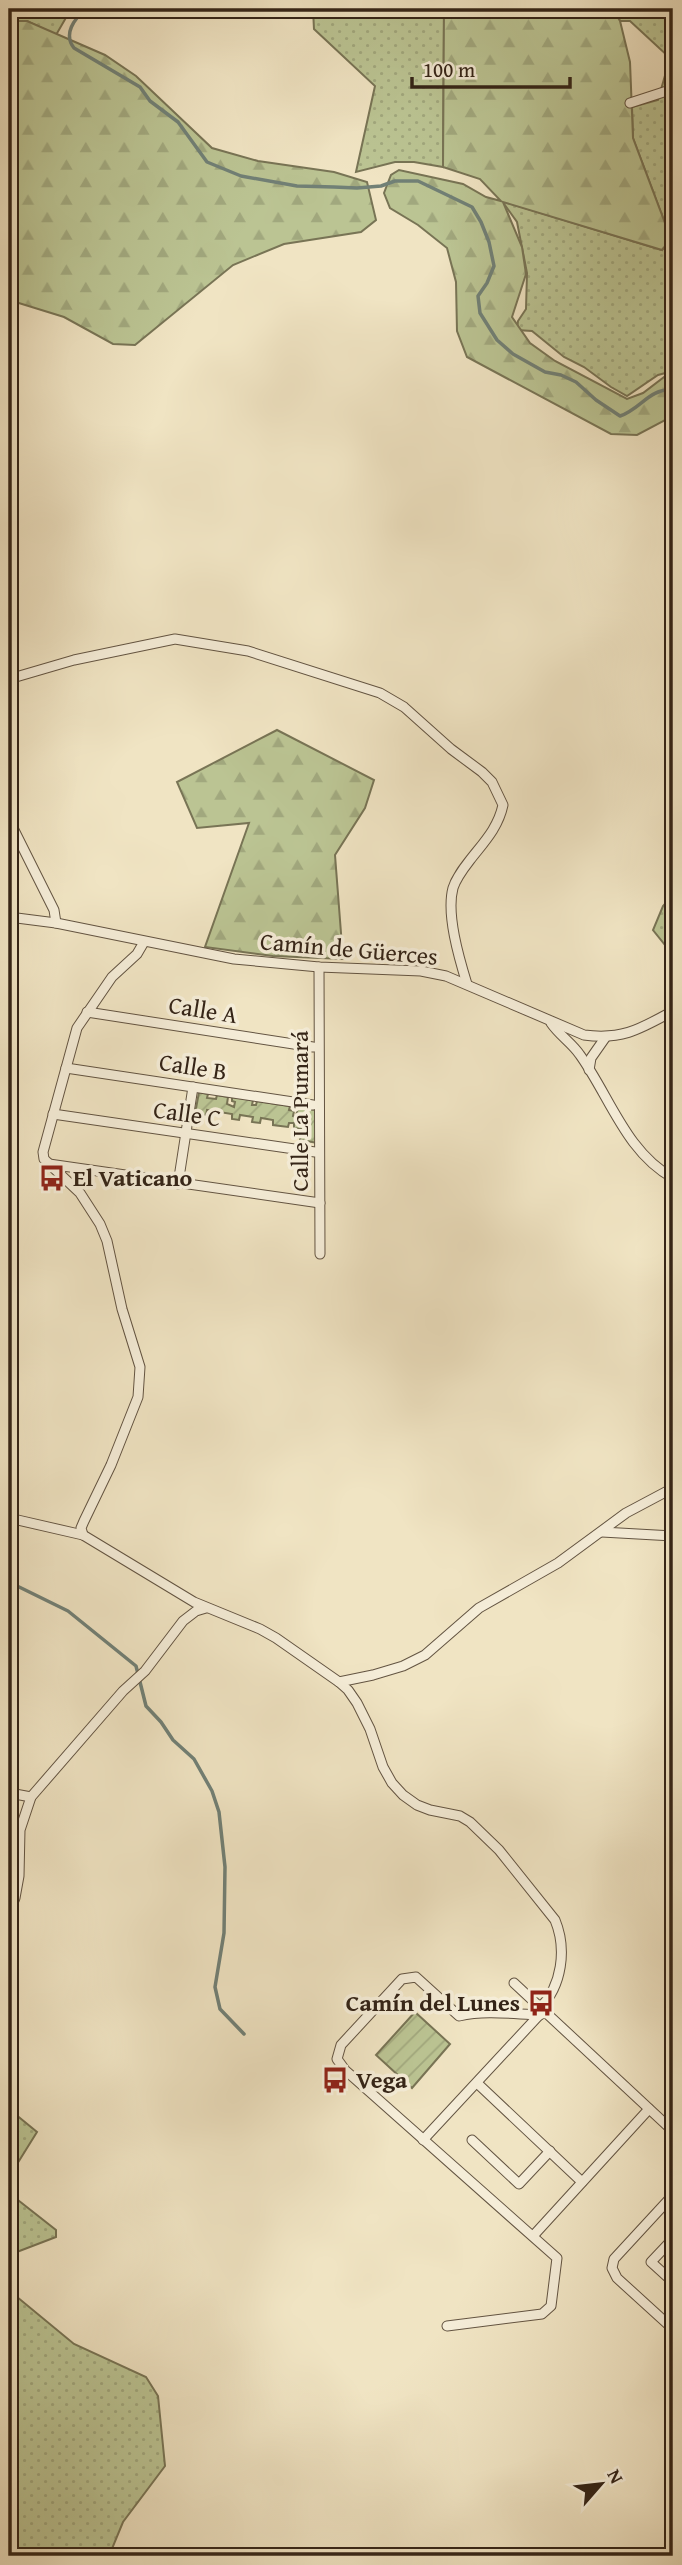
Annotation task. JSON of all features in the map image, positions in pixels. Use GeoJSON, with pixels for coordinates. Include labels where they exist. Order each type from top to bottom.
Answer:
{"type":"FeatureCollection","features":[{"type":"Feature","properties":{"kind":"street"},"geometry":{"type":"LineString","coordinates":[[630,103],[673,89]]}},
{"type":"Feature","properties":{"kind":"street"},"geometry":{"type":"LineString","coordinates":[[9,679],[74,660],[175,639],[248,651],[380,693],[394,700],[482,772],[492,782],[503,805],[496,827],[462,870],[451,898],[451,911],[467,984]]}},
{"type":"Feature","properties":{"kind":"street"},"geometry":{"type":"LineString","coordinates":[[9,820],[54,910],[56,923]]}},
{"type":"Feature","properties":{"kind":"street","name":"Camín de Güerces"},"geometry":{"type":"LineString","coordinates":[[9,917],[56,923],[234,959],[319,967],[421,971],[446,976],[550,1022],[584,1035],[605,1038],[639,1030],[673,1011]]}},
{"type":"Feature","properties":{"kind":"street"},"geometry":{"type":"LineString","coordinates":[[83,1535],[81,1528],[111,1465],[138,1397],[140,1367],[122,1309],[107,1241],[100,1224],[80,1193],[49,1164],[43,1152],[77,1028],[112,977],[137,954],[144,942]]}},
{"type":"Feature","properties":{"kind":"street","name":"Calle La Pumará"},"geometry":{"type":"LineString","coordinates":[[319,967],[320,1254]]}},
{"type":"Feature","properties":{"kind":"street","name":"Calle A"},"geometry":{"type":"LineString","coordinates":[[87,1012],[313,1047]]}},
{"type":"Feature","properties":{"kind":"street"},"geometry":{"type":"LineString","coordinates":[[550,1022],[579,1053],[614,1114],[648,1161],[673,1178]]}},
{"type":"Feature","properties":{"kind":"street"},"geometry":{"type":"LineString","coordinates":[[589,1070],[591,1058],[605,1038]]}},
{"type":"Feature","properties":{"kind":"street","name":"Calle B"},"geometry":{"type":"LineString","coordinates":[[66,1068],[313,1105]]}},
{"type":"Feature","properties":{"kind":"street"},"geometry":{"type":"LineString","coordinates":[[178,1184],[193,1087]]}},
{"type":"Feature","properties":{"kind":"street","name":"Calle C"},"geometry":{"type":"LineString","coordinates":[[53,1114],[315,1152]]}},
{"type":"Feature","properties":{"kind":"street"},"geometry":{"type":"LineString","coordinates":[[49,1164],[320,1203]]}},
{"type":"Feature","properties":{"kind":"street"},"geometry":{"type":"LineString","coordinates":[[339,1682],[403,1666],[425,1656],[479,1608],[558,1563],[626,1513],[673,1488]]}},
{"type":"Feature","properties":{"kind":"street"},"geometry":{"type":"LineString","coordinates":[[9,1518],[83,1535],[206,1608],[260,1629],[339,1682],[357,1703],[392,1783],[417,1805],[460,1816],[470,1822],[499,1850],[555,1920],[561,1933],[561,1964],[548,2000],[477,2083],[423,2140]]}},
{"type":"Feature","properties":{"kind":"street"},"geometry":{"type":"LineString","coordinates":[[602,1532],[673,1536]]}},
{"type":"Feature","properties":{"kind":"street"},"geometry":{"type":"LineString","coordinates":[[9,1912],[19,1876],[20,1830],[31,1797],[132,1682],[145,1671],[183,1621],[196,1611],[206,1608]]}},
{"type":"Feature","properties":{"kind":"street"},"geometry":{"type":"LineString","coordinates":[[9,1790],[31,1797]]}},
{"type":"Feature","properties":{"kind":"street"},"geometry":{"type":"LineString","coordinates":[[447,2326],[542,2314],[551,2306],[557,2258],[345,2070],[337,2059],[341,2045],[401,1979],[416,1977],[459,2016],[489,2012],[503,2014],[541,2011]]}},
{"type":"Feature","properties":{"kind":"street"},"geometry":{"type":"LineString","coordinates":[[514,1983],[673,2131]]}},
{"type":"Feature","properties":{"kind":"street"},"geometry":{"type":"LineString","coordinates":[[477,2083],[582,2182]]}},
{"type":"Feature","properties":{"kind":"street"},"geometry":{"type":"LineString","coordinates":[[533,2236],[649,2109]]}},
{"type":"Feature","properties":{"kind":"street"},"geometry":{"type":"LineString","coordinates":[[472,2140],[519,2184],[550,2151]]}},
{"type":"Feature","properties":{"kind":"street"},"geometry":{"type":"LineString","coordinates":[[672,2198],[614,2259],[612,2269],[617,2278],[673,2329]]}},
{"type":"Feature","properties":{"kind":"street"},"geometry":{"type":"LineString","coordinates":[[673,2247],[668,2244],[652,2260],[673,2282]]}},
{"type":"Feature","properties":{"kind":"green space"},"geometry":{"type":"Polygon","coordinates":[[[9,9],[71,9],[56,35],[27,21],[9,21],[9,9]]]}},
{"type":"Feature","properties":{"kind":"green space"},"geometry":{"type":"Polygon","coordinates":[[[313,9],[444,9],[443,167],[395,162],[356,172],[375,86],[314,29],[313,9]]]}},
{"type":"Feature","properties":{"kind":"green space"},"geometry":{"type":"Polygon","coordinates":[[[444,9],[613,9],[620,21],[630,62],[633,138],[671,239],[662,250],[503,202],[522,247],[526,274],[512,317],[530,343],[555,361],[627,399],[643,393],[668,374],[673,374],[673,416],[637,435],[611,434],[467,357],[457,331],[456,282],[447,248],[418,225],[390,208],[384,193],[391,175],[399,170],[463,184],[486,197],[501,201],[480,179],[443,167],[444,9]]]}},
{"type":"Feature","properties":{"kind":"green space"},"geometry":{"type":"Polygon","coordinates":[[[613,9],[673,9],[673,371],[658,375],[627,396],[564,357],[532,331],[517,330],[518,321],[526,309],[527,273],[517,222],[502,201],[662,250],[671,239],[633,138],[632,107],[658,100],[670,58],[630,21],[620,21],[613,9]]]}},
{"type":"Feature","properties":{"kind":"green space"},"geometry":{"type":"Polygon","coordinates":[[[9,21],[27,21],[105,55],[136,76],[212,148],[258,161],[334,172],[367,182],[376,220],[361,232],[284,244],[233,265],[135,345],[113,344],[64,317],[9,300],[9,21]]]}},
{"type":"Feature","properties":{"kind":"green space"},"geometry":{"type":"Polygon","coordinates":[[[277,730],[374,780],[365,808],[335,855],[343,959],[273,956],[205,947],[249,823],[197,828],[177,782],[277,730]]]}},
{"type":"Feature","properties":{"kind":"green space"},"geometry":{"type":"Polygon","coordinates":[[[673,895],[673,955],[653,930],[663,906],[673,895]]]}},
{"type":"Feature","properties":{"kind":"green space"},"geometry":{"type":"Polygon","coordinates":[[[199,1092],[208,1094],[207,1098],[216,1099],[217,1095],[228,1097],[227,1104],[234,1107],[232,1097],[253,1100],[252,1105],[256,1105],[257,1101],[290,1106],[289,1110],[294,1111],[293,1116],[296,1117],[298,1107],[317,1110],[318,1143],[300,1140],[302,1129],[294,1128],[294,1123],[289,1123],[288,1127],[273,1125],[273,1120],[261,1118],[260,1123],[252,1122],[253,1117],[240,1115],[239,1120],[232,1119],[232,1114],[207,1110],[206,1115],[198,1114],[196,1126],[193,1125],[199,1092]]]}},
{"type":"Feature","properties":{"kind":"green space"},"geometry":{"type":"Polygon","coordinates":[[[415,2012],[450,2044],[412,2088],[376,2055],[415,2012]]]}},
{"type":"Feature","properties":{"kind":"green space"},"geometry":{"type":"Polygon","coordinates":[[[9,2109],[37,2132],[9,2177],[9,2109]]]}},
{"type":"Feature","properties":{"kind":"green space"},"geometry":{"type":"Polygon","coordinates":[[[9,2193],[56,2230],[56,2237],[9,2255],[9,2193]]]}},
{"type":"Feature","properties":{"kind":"green space"},"geometry":{"type":"Polygon","coordinates":[[[9,2286],[11,2292],[74,2344],[146,2377],[158,2396],[165,2466],[123,2522],[109,2556],[9,2556],[9,2286]]]}},
{"type":"Feature","properties":{"kind":"waterway"},"geometry":{"type":"LineString","coordinates":[[86,9],[71,27],[70,37],[74,48],[140,87],[150,101],[178,122],[207,162],[241,176],[297,186],[357,188],[381,186],[395,181],[418,181],[472,207],[489,242],[494,266],[478,296],[480,313],[497,340],[513,354],[545,372],[576,382],[620,416],[658,392],[673,390]]}},
{"type":"Feature","properties":{"kind":"waterway"},"geometry":{"type":"LineString","coordinates":[[9,1582],[68,1611],[136,1666],[146,1706],[173,1740],[194,1759],[212,1791],[219,1812],[225,1867],[224,1933],[215,1987],[220,2009],[244,2034]]}},
{"type":"Feature","properties":{"kind":"place","name":"El Vaticano"},"geometry":{"type":"Point","coordinates":[52,1178]}},
{"type":"Feature","properties":{"kind":"place","name":"Camín del Lunes"},"geometry":{"type":"Point","coordinates":[541,2003]}},
{"type":"Feature","properties":{"kind":"place","name":"Vega"},"geometry":{"type":"Point","coordinates":[335,2080]}}]}
